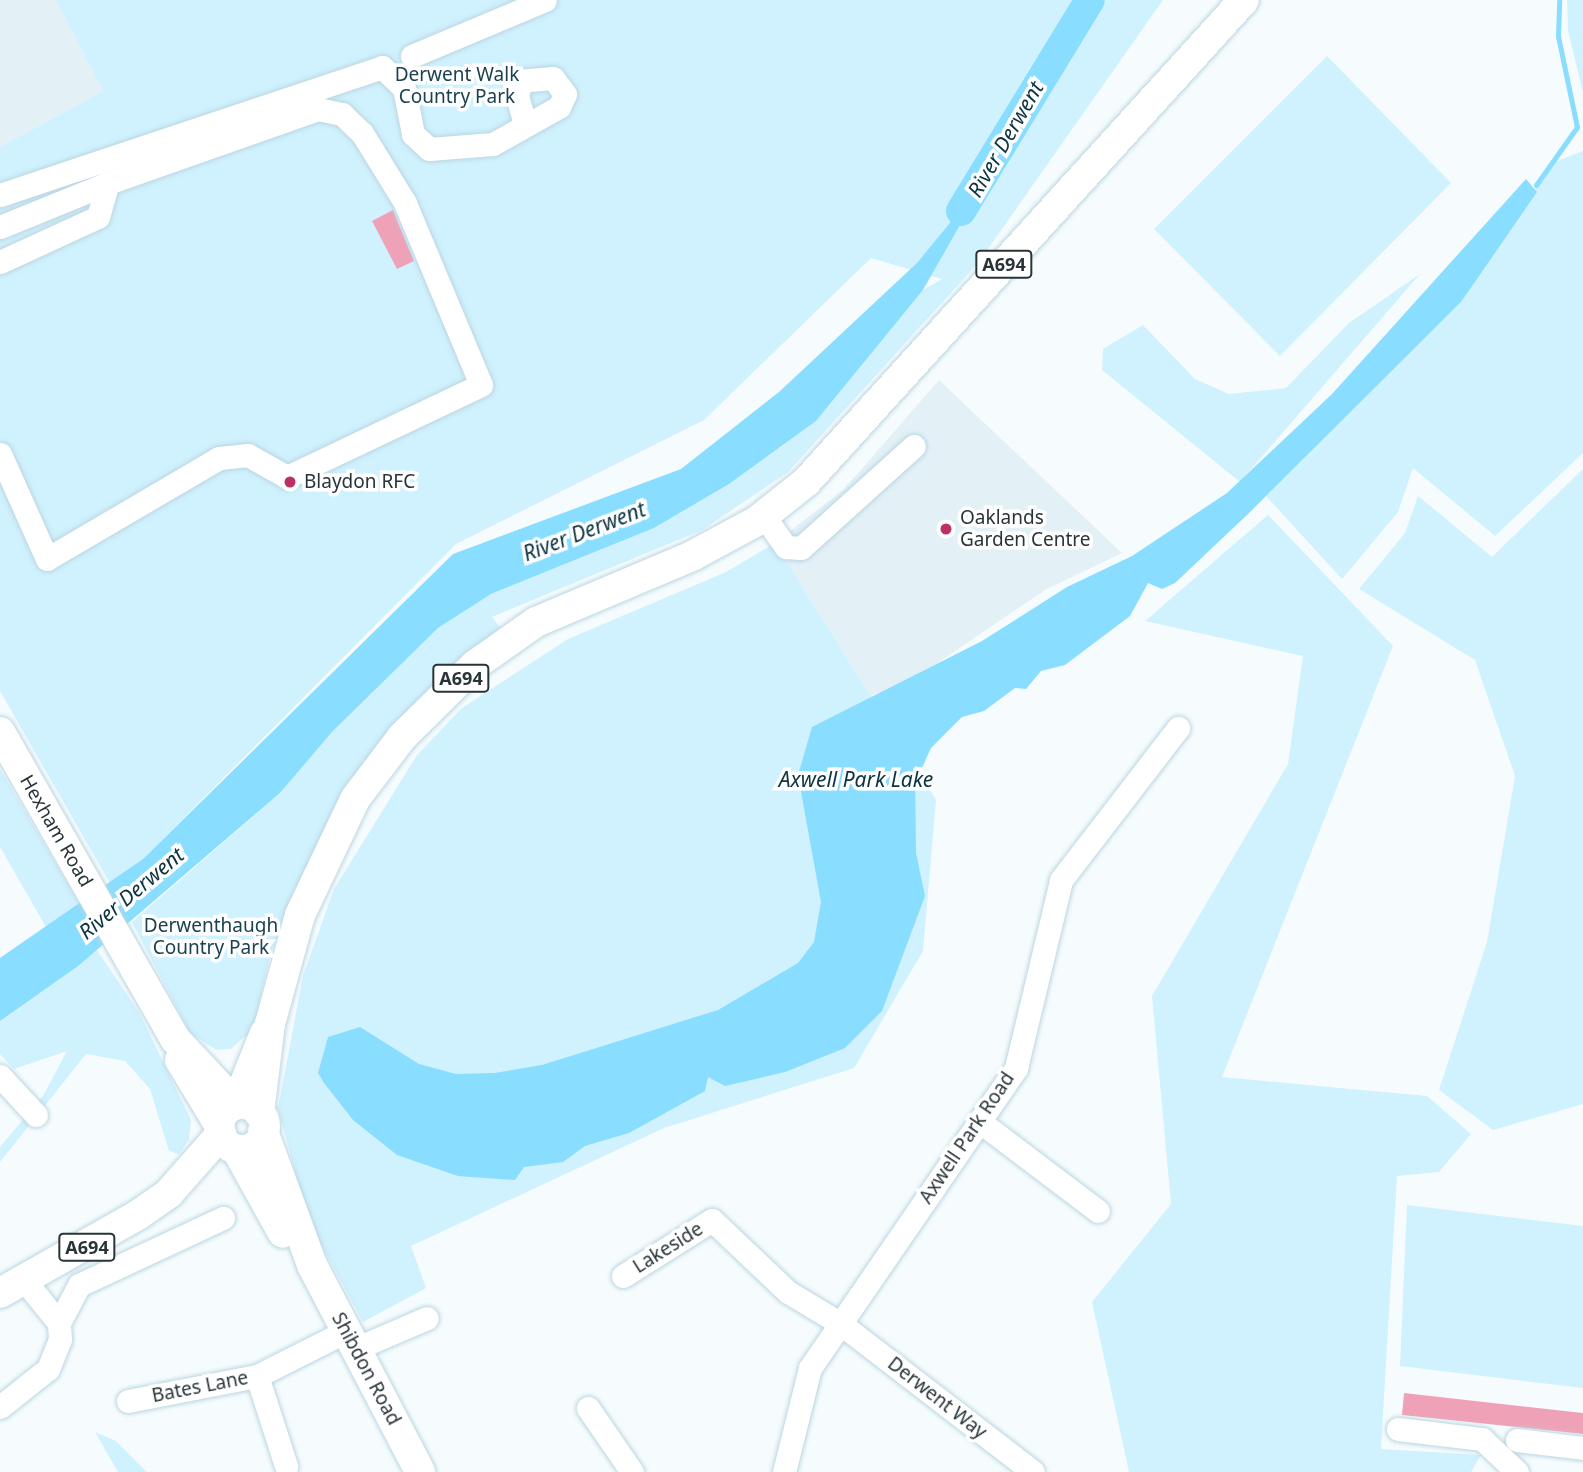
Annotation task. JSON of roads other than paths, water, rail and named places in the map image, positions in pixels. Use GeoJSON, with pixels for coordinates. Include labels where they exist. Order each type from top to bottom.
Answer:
{"type":"FeatureCollection","features":[{"type":"Feature","properties":{"kind":"main road","name":"A694"},"geometry":{"type":"LineString","coordinates":[[13,1287],[138,1215],[169,1193],[233,1129],[264,1035],[292,936],[325,855],[361,791],[418,719],[475,665],[536,622],[692,556],[764,516],[845,445],[1192,51],[1244,0]]}},
{"type":"Feature","properties":{"kind":"main road","name":"Hexham Road"},"geometry":{"type":"LineString","coordinates":[[0,732],[157,1005],[233,1129]]}},
{"type":"Feature","properties":{"kind":"main road"},"geometry":{"type":"LineString","coordinates":[[183,1049],[233,1063],[264,1035]]}},
{"type":"Feature","properties":{"kind":"main road","name":"A694"},"geometry":{"type":"LineString","coordinates":[[138,1215],[144,1199],[193,1149],[233,1129]]}},
{"type":"Feature","properties":{"kind":"main road","name":"Shibdon Road"},"geometry":{"type":"LineString","coordinates":[[233,1129],[257,1192],[312,1265]]}},
{"type":"Feature","properties":{"kind":"main road","name":"Shibdon Road"},"geometry":{"type":"LineString","coordinates":[[233,1129],[312,1265],[420,1472]]}},
{"type":"Feature","properties":{"kind":"street"},"geometry":{"type":"LineString","coordinates":[[412,55],[545,0]]}},
{"type":"Feature","properties":{"kind":"street"},"geometry":{"type":"LineString","coordinates":[[0,195],[80,163],[383,67],[404,88],[413,134],[429,149],[493,144],[524,121]]}},
{"type":"Feature","properties":{"kind":"street"},"geometry":{"type":"LineString","coordinates":[[0,227],[108,183],[318,109],[342,114],[362,133],[405,203],[481,386],[287,477],[248,455],[219,458],[47,559],[0,454]]}},
{"type":"Feature","properties":{"kind":"street"},"geometry":{"type":"LineString","coordinates":[[0,262],[98,217],[108,183]]}},
{"type":"Feature","properties":{"kind":"street"},"geometry":{"type":"LineString","coordinates":[[764,516],[786,547],[801,548],[914,446]]}},
{"type":"Feature","properties":{"kind":"street","name":"Axwell Park Road"},"geometry":{"type":"LineString","coordinates":[[784,1472],[810,1368],[1016,1068],[1061,880],[1178,729]]}},
{"type":"Feature","properties":{"kind":"street"},"geometry":{"type":"LineString","coordinates":[[0,1076],[36,1115]]}},
{"type":"Feature","properties":{"kind":"street"},"geometry":{"type":"LineString","coordinates":[[979,1121],[1098,1210]]}},
{"type":"Feature","properties":{"kind":"street"},"geometry":{"type":"LineString","coordinates":[[0,1407],[48,1369],[60,1339],[59,1323],[79,1286],[223,1218]]}},
{"type":"Feature","properties":{"kind":"street","name":"Derwent Way"},"geometry":{"type":"LineString","coordinates":[[712,1220],[788,1292],[841,1324],[1033,1472]]}},
{"type":"Feature","properties":{"kind":"street","name":"Lakeside"},"geometry":{"type":"LineString","coordinates":[[623,1276],[712,1220]]}},
{"type":"Feature","properties":{"kind":"street"},"geometry":{"type":"LineString","coordinates":[[13,1287],[59,1323]]}},
{"type":"Feature","properties":{"kind":"street","name":"Bates Lane"},"geometry":{"type":"LineString","coordinates":[[128,1401],[257,1376],[350,1340],[427,1318]]}},
{"type":"Feature","properties":{"kind":"street"},"geometry":{"type":"LineString","coordinates":[[257,1376],[286,1466]]}},
{"type":"Feature","properties":{"kind":"street"},"geometry":{"type":"LineString","coordinates":[[588,1408],[632,1472]]}},
{"type":"Feature","properties":{"kind":"street"},"geometry":{"type":"LineString","coordinates":[[1398,1429],[1482,1440],[1517,1472]]}},
{"type":"Feature","properties":{"kind":"street"},"geometry":{"type":"LineString","coordinates":[[1517,1440],[1583,1448]]}},
{"type":"Feature","properties":{"kind":"water"},"geometry":{"type":"Polygon","coordinates":[[[986,179],[923,290],[816,421],[729,484],[654,528],[491,594],[438,628],[332,732],[280,793],[78,966],[0,1021],[0,958],[143,859],[453,554],[681,469],[779,392],[917,263],[986,179]]]}},
{"type":"Feature","properties":{"kind":"water","name":"Axwell Park Lake"},"geometry":{"type":"Polygon","coordinates":[[[1526,179],[1537,192],[1461,302],[1249,513],[1175,583],[1162,589],[1148,583],[1130,616],[1065,665],[1041,671],[1026,689],[1015,688],[984,711],[962,717],[931,748],[922,768],[915,766],[916,853],[925,896],[882,1011],[845,1048],[785,1072],[725,1086],[708,1077],[705,1091],[629,1133],[585,1146],[563,1162],[524,1167],[515,1180],[458,1176],[397,1155],[353,1120],[324,1083],[318,1073],[328,1037],[360,1027],[419,1064],[456,1074],[495,1073],[542,1065],[718,1010],[798,963],[814,942],[821,902],[798,775],[812,727],[982,641],[1067,587],[1132,556],[1227,493],[1332,394],[1526,179]]]}},
{"type":"Feature","properties":{"kind":"waterway","name":"River Derwent"},"geometry":{"type":"LineString","coordinates":[[961,211],[1090,0]]}},
{"type":"Feature","properties":{"kind":"waterway"},"geometry":{"type":"LineString","coordinates":[[1536,185],[1577,127],[1558,36],[1559,0]]}},
{"type":"Feature","properties":{"kind":"place","name":"Blaydon RFC"},"geometry":{"type":"Point","coordinates":[290,482]}},
{"type":"Feature","properties":{"kind":"place","name":"Oaklands Garden Centre"},"geometry":{"type":"Point","coordinates":[946,529]}},
{"type":"Feature","properties":{"kind":"park label","name":"Derwent Walk Country Park"},"geometry":{"type":"Point","coordinates":[457,86]}},
{"type":"Feature","properties":{"kind":"park label","name":"Derwenthaugh Country Park"},"geometry":{"type":"Point","coordinates":[211,937]}}]}
